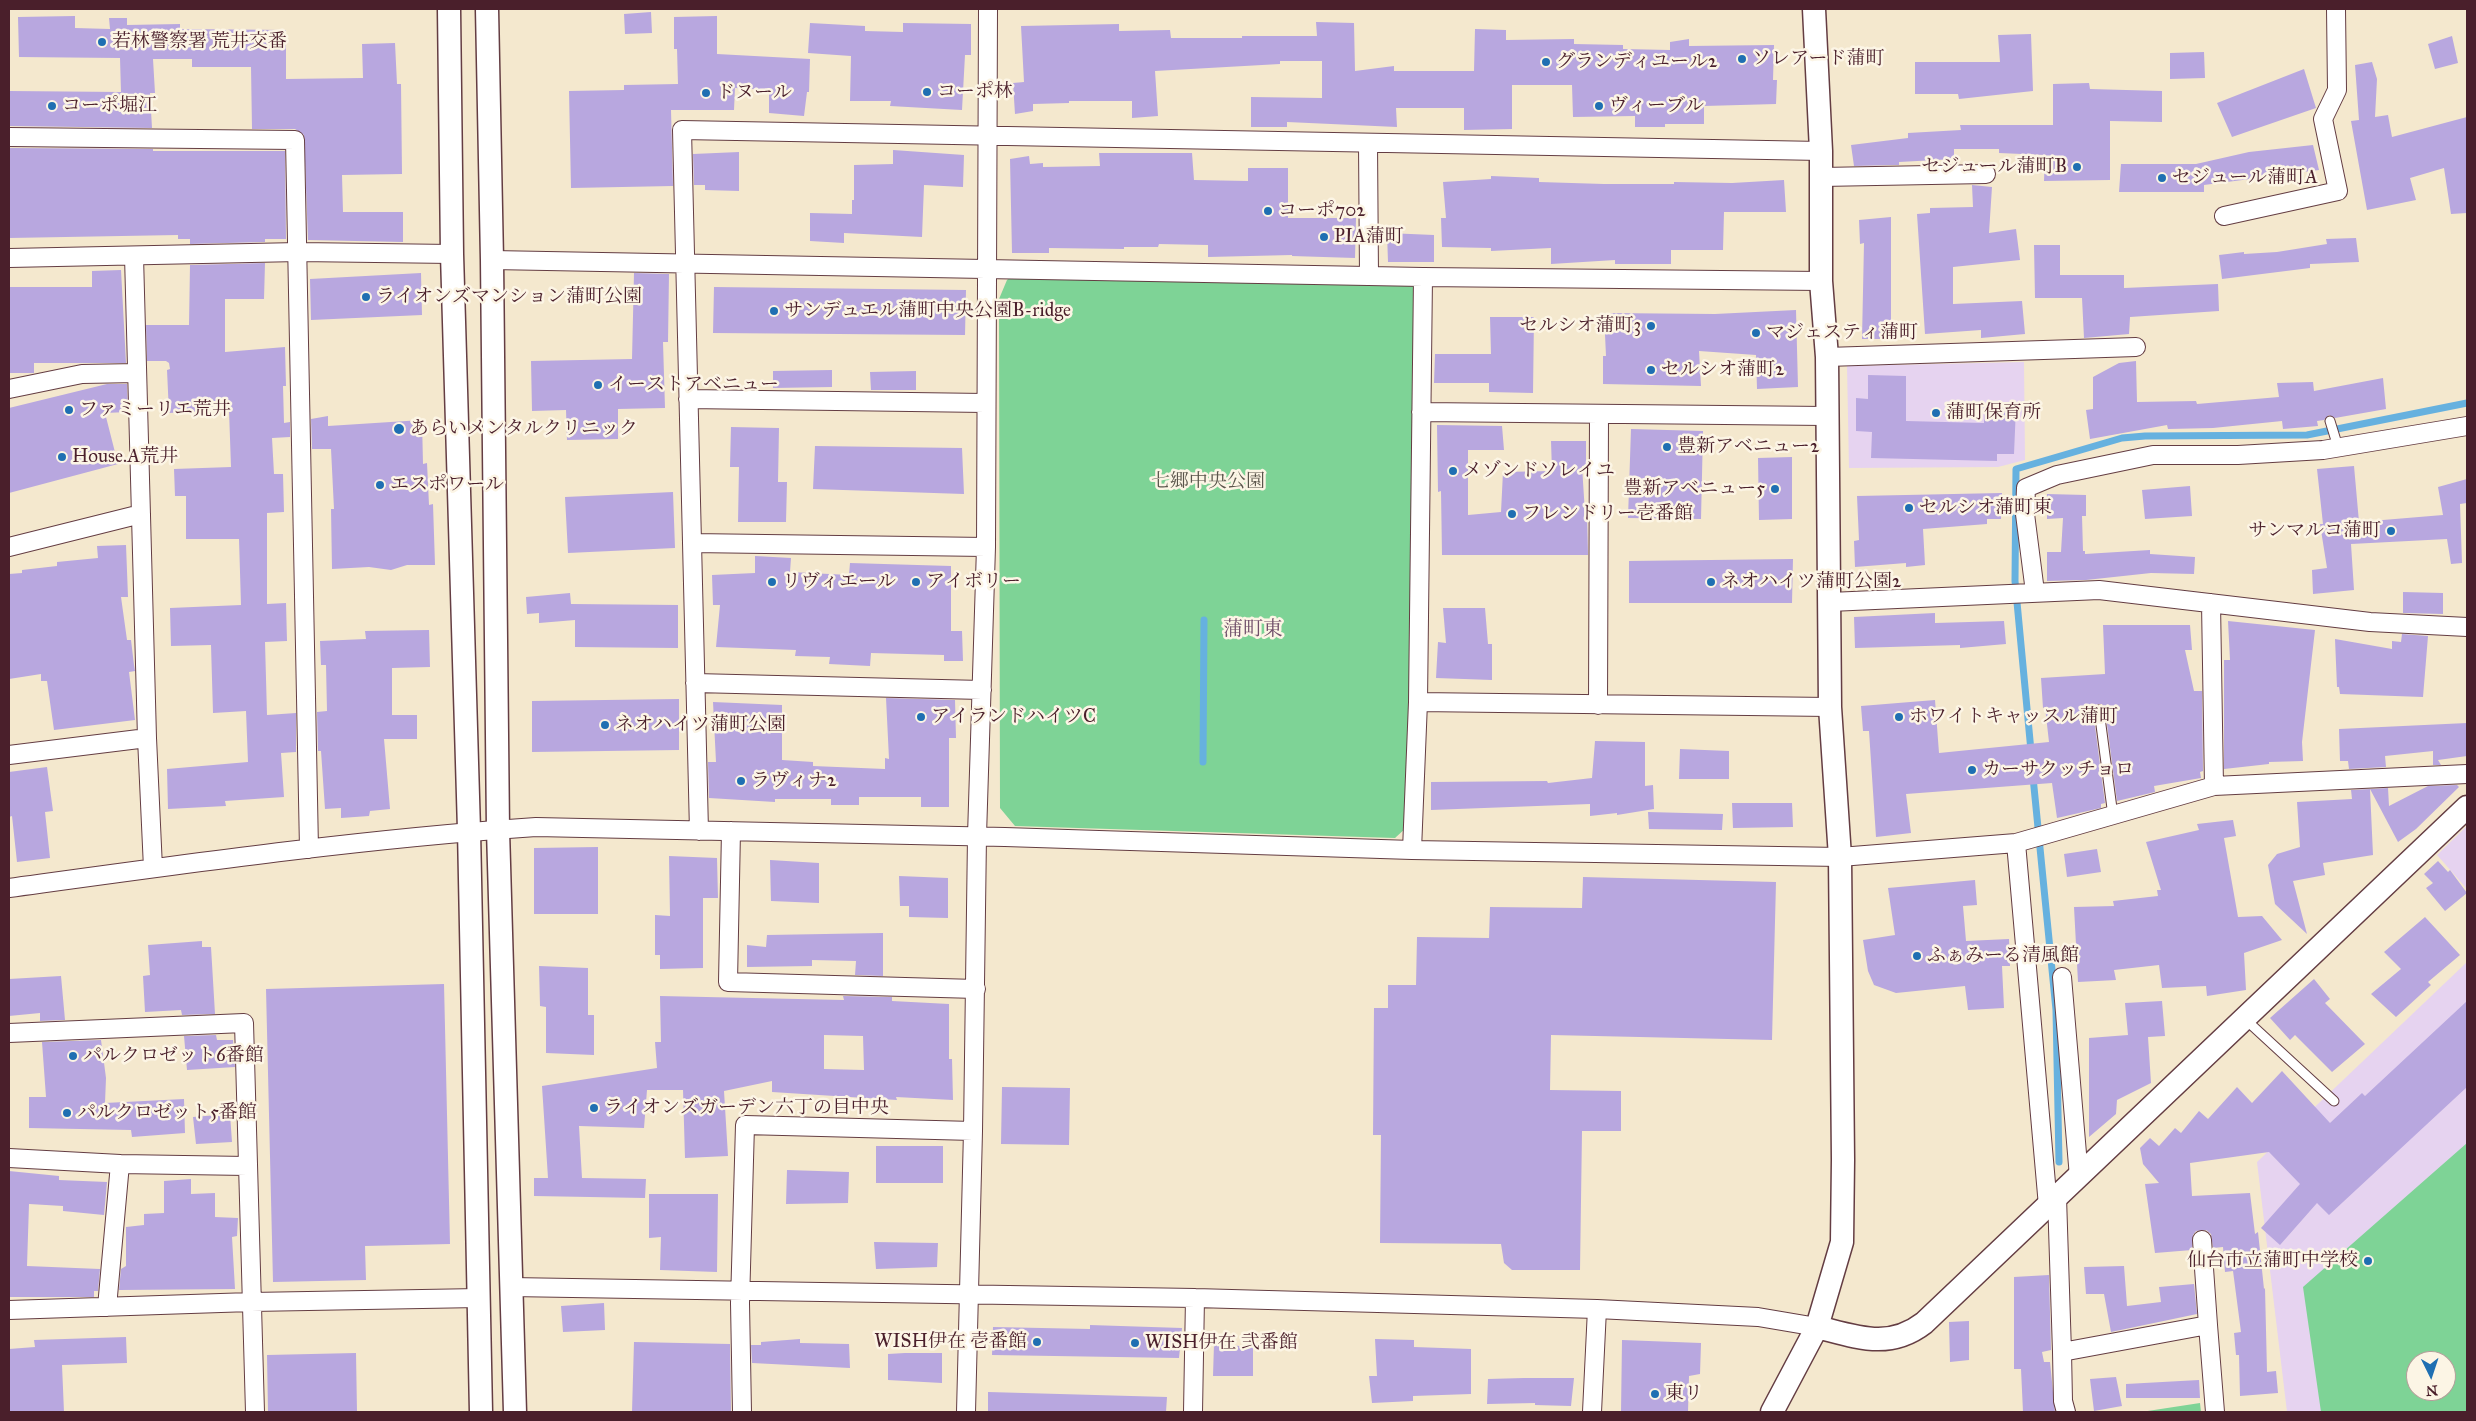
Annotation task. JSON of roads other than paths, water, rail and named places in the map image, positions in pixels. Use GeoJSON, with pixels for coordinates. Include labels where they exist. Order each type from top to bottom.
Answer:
{"type":"FeatureCollection","features":[{"type":"Feature","properties":{"kind":"street"},"geometry":{"type":"LineString","coordinates":[[449,9],[452,254],[469,830],[481,1412]]}},
{"type":"Feature","properties":{"kind":"street"},"geometry":{"type":"LineString","coordinates":[[487,9],[492,260],[498,830],[515,1412]]}},
{"type":"Feature","properties":{"kind":"street"},"geometry":{"type":"LineString","coordinates":[[966,1412],[976,989],[977,836],[986,547],[985,404],[988,269],[988,9]]}},
{"type":"Feature","properties":{"kind":"street"},"geometry":{"type":"LineString","coordinates":[[1772,1412],[1817,1328],[1842,1242],[1844,1160],[1840,857],[1830,707],[1827,358],[1821,281],[1821,151],[1814,9]]}},
{"type":"Feature","properties":{"kind":"street"},"geometry":{"type":"LineString","coordinates":[[2224,216],[2338,191],[2324,119],[2337,90],[2336,9]]}},
{"type":"Feature","properties":{"kind":"street"},"geometry":{"type":"LineString","coordinates":[[699,830],[682,130],[1821,151]]}},
{"type":"Feature","properties":{"kind":"street"},"geometry":{"type":"LineString","coordinates":[[9,137],[295,140],[299,252],[309,849]]}},
{"type":"Feature","properties":{"kind":"street"},"geometry":{"type":"LineString","coordinates":[[1368,143],[1369,276]]}},
{"type":"Feature","properties":{"kind":"street"},"geometry":{"type":"LineString","coordinates":[[1821,177],[1986,174]]}},
{"type":"Feature","properties":{"kind":"street"},"geometry":{"type":"LineString","coordinates":[[9,258],[299,252],[452,254]]}},
{"type":"Feature","properties":{"kind":"street"},"geometry":{"type":"LineString","coordinates":[[134,256],[147,738],[153,868]]}},
{"type":"Feature","properties":{"kind":"street"},"geometry":{"type":"LineString","coordinates":[[492,260],[1422,278],[1821,281]]}},
{"type":"Feature","properties":{"kind":"street"},"geometry":{"type":"LineString","coordinates":[[1412,850],[1418,702],[1422,278]]}},
{"type":"Feature","properties":{"kind":"street"},"geometry":{"type":"LineString","coordinates":[[1827,358],[2136,346]]}},
{"type":"Feature","properties":{"kind":"street"},"geometry":{"type":"LineString","coordinates":[[9,390],[82,374],[137,373]]}},
{"type":"Feature","properties":{"kind":"street"},"geometry":{"type":"LineString","coordinates":[[688,399],[985,404]]}},
{"type":"Feature","properties":{"kind":"street"},"geometry":{"type":"LineString","coordinates":[[1421,412],[1826,416]]}},
{"type":"Feature","properties":{"kind":"street"},"geometry":{"type":"LineString","coordinates":[[1598,414],[1598,705]]}},
{"type":"Feature","properties":{"kind":"street"},"geometry":{"type":"LineString","coordinates":[[2030,593],[2025,514],[2026,488],[2057,475],[2153,455],[2238,455],[2338,447],[2467,426]]}},
{"type":"Feature","properties":{"kind":"street"},"geometry":{"type":"LineString","coordinates":[[9,547],[141,514]]}},
{"type":"Feature","properties":{"kind":"street"},"geometry":{"type":"LineString","coordinates":[[692,542],[986,547]]}},
{"type":"Feature","properties":{"kind":"street"},"geometry":{"type":"LineString","coordinates":[[1830,602],[2099,590],[2370,622],[2467,627]]}},
{"type":"Feature","properties":{"kind":"street"},"geometry":{"type":"LineString","coordinates":[[2212,603],[2214,786]]}},
{"type":"Feature","properties":{"kind":"street"},"geometry":{"type":"LineString","coordinates":[[695,682],[982,690]]}},
{"type":"Feature","properties":{"kind":"street"},"geometry":{"type":"LineString","coordinates":[[1418,702],[1830,707]]}},
{"type":"Feature","properties":{"kind":"street"},"geometry":{"type":"LineString","coordinates":[[9,755],[147,738]]}},
{"type":"Feature","properties":{"kind":"street"},"geometry":{"type":"LineString","coordinates":[[9,888],[153,868],[469,830],[536,827],[977,836],[1412,850],[1840,857],[2016,843],[2214,786],[2467,774]]}},
{"type":"Feature","properties":{"kind":"street"},"geometry":{"type":"LineString","coordinates":[[510,1287],[1195,1298],[1597,1309],[1758,1316],[1884,1340],[1910,1334],[2052,1202],[2467,807]]}},
{"type":"Feature","properties":{"kind":"street"},"geometry":{"type":"LineString","coordinates":[[731,831],[728,982],[976,989]]}},
{"type":"Feature","properties":{"kind":"street"},"geometry":{"type":"LineString","coordinates":[[2016,843],[2052,1202],[2062,1352],[2063,1401],[2066,1412]]}},
{"type":"Feature","properties":{"kind":"street"},"geometry":{"type":"LineString","coordinates":[[2062,977],[2078,1177]]}},
{"type":"Feature","properties":{"kind":"street"},"geometry":{"type":"LineString","coordinates":[[9,1033],[244,1024],[255,1412]]}},
{"type":"Feature","properties":{"kind":"street"},"geometry":{"type":"LineString","coordinates":[[742,1412],[741,1292],[745,1125],[973,1131]]}},
{"type":"Feature","properties":{"kind":"street"},"geometry":{"type":"LineString","coordinates":[[9,1158],[120,1164],[247,1166]]}},
{"type":"Feature","properties":{"kind":"street"},"geometry":{"type":"LineString","coordinates":[[108,1307],[120,1164]]}},
{"type":"Feature","properties":{"kind":"street"},"geometry":{"type":"LineString","coordinates":[[2202,1240],[2214,1412]]}},
{"type":"Feature","properties":{"kind":"street"},"geometry":{"type":"LineString","coordinates":[[9,1310],[251,1302],[479,1298]]}},
{"type":"Feature","properties":{"kind":"street"},"geometry":{"type":"LineString","coordinates":[[1194,1412],[1195,1298]]}},
{"type":"Feature","properties":{"kind":"street"},"geometry":{"type":"LineString","coordinates":[[1592,1412],[1597,1309]]}},
{"type":"Feature","properties":{"kind":"street"},"geometry":{"type":"LineString","coordinates":[[2062,1352],[2208,1326]]}},
{"type":"Feature","properties":{"kind":"lane"},"geometry":{"type":"LineString","coordinates":[[2330,421],[2338,447]]}},
{"type":"Feature","properties":{"kind":"lane"},"geometry":{"type":"LineString","coordinates":[[2098,710],[2113,816]]}},
{"type":"Feature","properties":{"kind":"lane"},"geometry":{"type":"LineString","coordinates":[[2245,1019],[2334,1101]]}},
{"type":"Feature","properties":{"kind":"waterway"},"geometry":{"type":"LineString","coordinates":[[2031,751],[2015,581],[2016,469],[2122,438],[2145,436],[2307,435],[2467,403]]}},
{"type":"Feature","properties":{"kind":"waterway"},"geometry":{"type":"LineString","coordinates":[[1203,762],[1204,620]]}},
{"type":"Feature","properties":{"kind":"waterway"},"geometry":{"type":"LineString","coordinates":[[2033,777],[2056,1010],[2059,1162]]}},
{"type":"Feature","properties":{"kind":"place","name":"若林警察署 荒井交番"},"geometry":{"type":"Point","coordinates":[102,42]}},
{"type":"Feature","properties":{"kind":"place","name":"ソレアード蒲町"},"geometry":{"type":"Point","coordinates":[1742,59]}},
{"type":"Feature","properties":{"kind":"place","name":"グランディユール2"},"geometry":{"type":"Point","coordinates":[1546,62]}},
{"type":"Feature","properties":{"kind":"place","name":"コーポ林"},"geometry":{"type":"Point","coordinates":[927,92]}},
{"type":"Feature","properties":{"kind":"place","name":"ドヌール"},"geometry":{"type":"Point","coordinates":[706,93]}},
{"type":"Feature","properties":{"kind":"place","name":"コーポ堀江"},"geometry":{"type":"Point","coordinates":[52,106]}},
{"type":"Feature","properties":{"kind":"place","name":"ヴィーブル"},"geometry":{"type":"Point","coordinates":[1599,106]}},
{"type":"Feature","properties":{"kind":"place","name":"セジュール蒲町B"},"geometry":{"type":"Point","coordinates":[2077,167]}},
{"type":"Feature","properties":{"kind":"place","name":"セジュール蒲町A"},"geometry":{"type":"Point","coordinates":[2162,178]}},
{"type":"Feature","properties":{"kind":"place","name":"コーポ702"},"geometry":{"type":"Point","coordinates":[1268,211]}},
{"type":"Feature","properties":{"kind":"place","name":"PIA蒲町"},"geometry":{"type":"Point","coordinates":[1324,237]}},
{"type":"Feature","properties":{"kind":"place","name":"ライオンズマンション蒲町公園"},"geometry":{"type":"Point","coordinates":[366,297]}},
{"type":"Feature","properties":{"kind":"place","name":"サンデュエル蒲町中央公園B-ridge"},"geometry":{"type":"Point","coordinates":[774,311]}},
{"type":"Feature","properties":{"kind":"place","name":"セルシオ蒲町3"},"geometry":{"type":"Point","coordinates":[1651,326]}},
{"type":"Feature","properties":{"kind":"place","name":"マジェスティ蒲町"},"geometry":{"type":"Point","coordinates":[1756,333]}},
{"type":"Feature","properties":{"kind":"place","name":"セルシオ蒲町2"},"geometry":{"type":"Point","coordinates":[1651,370]}},
{"type":"Feature","properties":{"kind":"place","name":"イーストアベニュー"},"geometry":{"type":"Point","coordinates":[598,385]}},
{"type":"Feature","properties":{"kind":"place","name":"ファミーリエ荒井"},"geometry":{"type":"Point","coordinates":[69,410]}},
{"type":"Feature","properties":{"kind":"place","name":"蒲町保育所"},"geometry":{"type":"Point","coordinates":[1936,413]}},
{"type":"Feature","properties":{"kind":"place","name":"あらいメンタルクリニック"},"geometry":{"type":"Point","coordinates":[399,429]}},
{"type":"Feature","properties":{"kind":"place","name":"豊新アベニュー2"},"geometry":{"type":"Point","coordinates":[1667,447]}},
{"type":"Feature","properties":{"kind":"place","name":"House.A荒井"},"geometry":{"type":"Point","coordinates":[62,457]}},
{"type":"Feature","properties":{"kind":"place","name":"メゾンドソレイユ"},"geometry":{"type":"Point","coordinates":[1453,471]}},
{"type":"Feature","properties":{"kind":"place","name":"エスポワール"},"geometry":{"type":"Point","coordinates":[380,485]}},
{"type":"Feature","properties":{"kind":"place","name":"豊新アベニュー5"},"geometry":{"type":"Point","coordinates":[1775,489]}},
{"type":"Feature","properties":{"kind":"place","name":"セルシオ蒲町東"},"geometry":{"type":"Point","coordinates":[1909,508]}},
{"type":"Feature","properties":{"kind":"place","name":"フレンドリー壱番館"},"geometry":{"type":"Point","coordinates":[1512,514]}},
{"type":"Feature","properties":{"kind":"place","name":"サンマルコ蒲町"},"geometry":{"type":"Point","coordinates":[2391,531]}},
{"type":"Feature","properties":{"kind":"place","name":"リヴィエール"},"geometry":{"type":"Point","coordinates":[772,582]}},
{"type":"Feature","properties":{"kind":"place","name":"アイボリー"},"geometry":{"type":"Point","coordinates":[916,582]}},
{"type":"Feature","properties":{"kind":"place","name":"ネオハイツ蒲町公園2"},"geometry":{"type":"Point","coordinates":[1711,582]}},
{"type":"Feature","properties":{"kind":"place","name":"アイランドハイツC"},"geometry":{"type":"Point","coordinates":[921,717]}},
{"type":"Feature","properties":{"kind":"place","name":"ホワイトキャッスル蒲町"},"geometry":{"type":"Point","coordinates":[1899,717]}},
{"type":"Feature","properties":{"kind":"place","name":"ネオハイツ蒲町公園"},"geometry":{"type":"Point","coordinates":[605,725]}},
{"type":"Feature","properties":{"kind":"place","name":"カーサクッチョロ"},"geometry":{"type":"Point","coordinates":[1972,770]}},
{"type":"Feature","properties":{"kind":"place","name":"ラヴィナ2"},"geometry":{"type":"Point","coordinates":[741,781]}},
{"type":"Feature","properties":{"kind":"place","name":"ふぁみーる清風館"},"geometry":{"type":"Point","coordinates":[1917,956]}},
{"type":"Feature","properties":{"kind":"place","name":"パルクロゼット6番館"},"geometry":{"type":"Point","coordinates":[73,1056]}},
{"type":"Feature","properties":{"kind":"place","name":"ライオンズガーデン六丁の目中央"},"geometry":{"type":"Point","coordinates":[594,1108]}},
{"type":"Feature","properties":{"kind":"place","name":"パルクロゼット5番館"},"geometry":{"type":"Point","coordinates":[67,1113]}},
{"type":"Feature","properties":{"kind":"place","name":"仙台市立蒲町中学校"},"geometry":{"type":"Point","coordinates":[2368,1261]}},
{"type":"Feature","properties":{"kind":"place","name":"WISH伊在 壱番館"},"geometry":{"type":"Point","coordinates":[1037,1342]}},
{"type":"Feature","properties":{"kind":"place","name":"WISH伊在 弐番館"},"geometry":{"type":"Point","coordinates":[1135,1343]}},
{"type":"Feature","properties":{"kind":"place","name":"東リ"},"geometry":{"type":"Point","coordinates":[1655,1394]}},
{"type":"Feature","properties":{"kind":"district","name":"蒲町東"},"geometry":{"type":"Point","coordinates":[1253,630]}},
{"type":"Feature","properties":{"kind":"park label","name":"七郷中央公園"},"geometry":{"type":"Point","coordinates":[1208,482]}}]}
